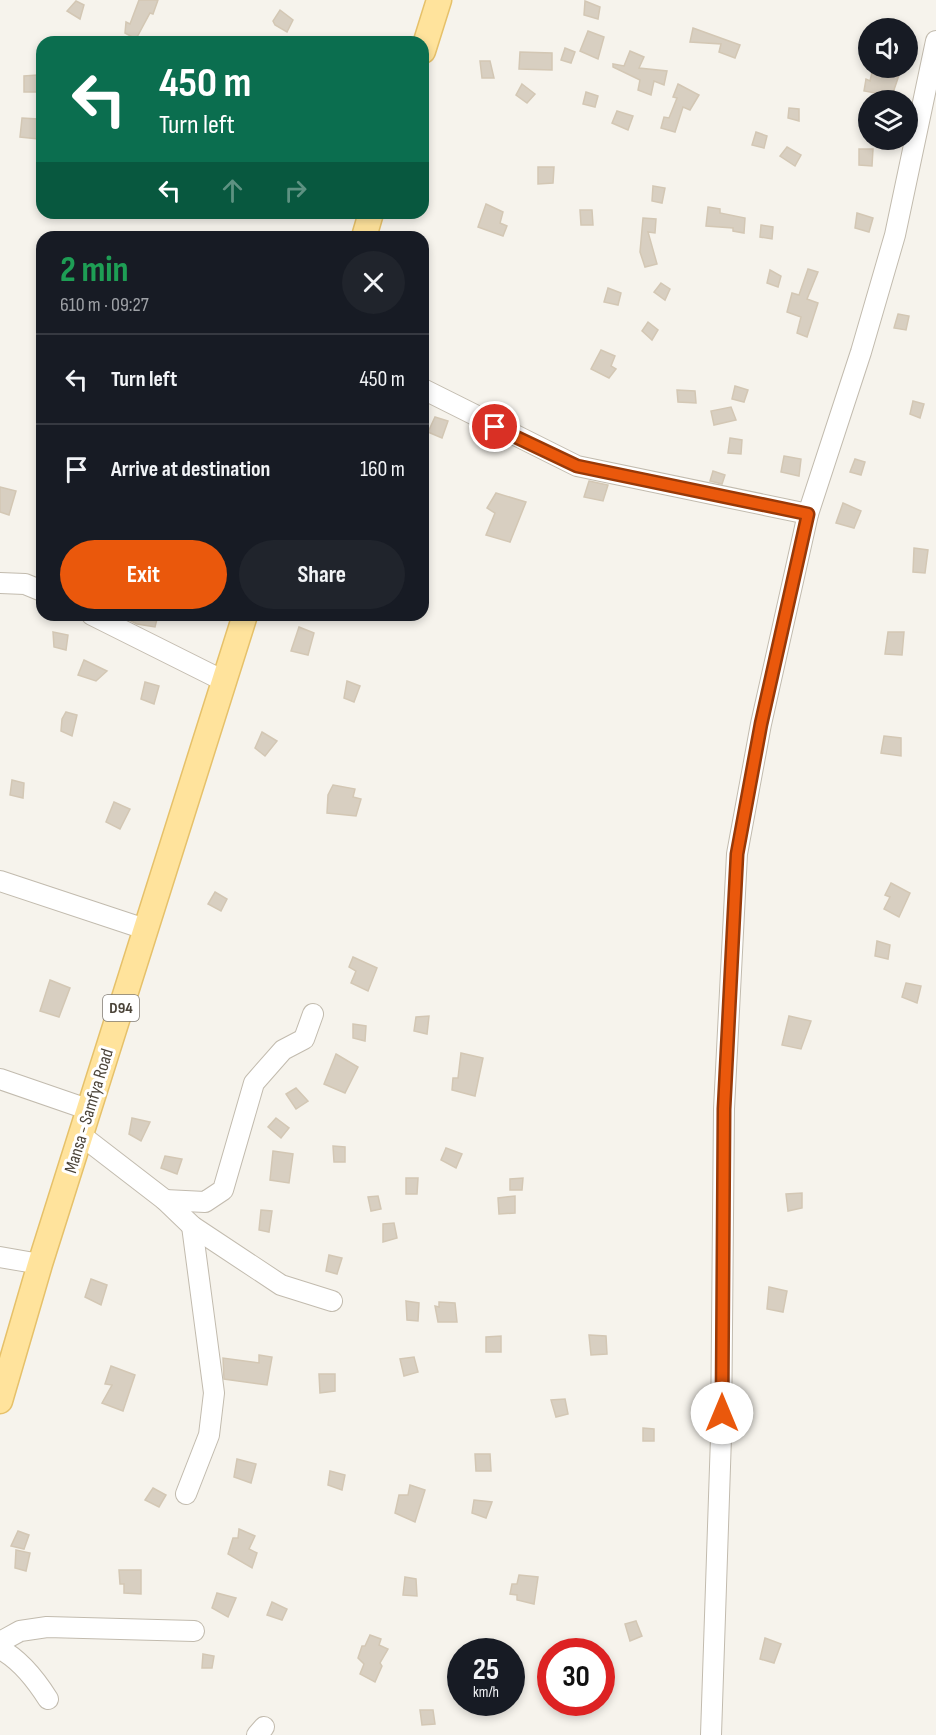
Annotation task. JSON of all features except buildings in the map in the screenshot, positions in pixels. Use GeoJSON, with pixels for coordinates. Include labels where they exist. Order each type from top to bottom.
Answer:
{"type":"FeatureCollection","features":[{"type":"Feature","properties":{"kind":"main road"},"geometry":{"type":"LineString","coordinates":[[428,36],[439,0]]}},
{"type":"Feature","properties":{"kind":"main road","name":"Mansa - Samfya Road"},"geometry":{"type":"LineString","coordinates":[[0,1401],[8,1349],[40,1264],[82,1136],[243,621]]}},
{"type":"Feature","properties":{"kind":"street"},"geometry":{"type":"LineString","coordinates":[[711,1735],[721,1437],[724,1109],[737,854],[761,724],[808,514],[861,352],[895,235],[936,41]]}},
{"type":"Feature","properties":{"kind":"street"},"geometry":{"type":"LineString","coordinates":[[429,392],[577,466],[808,514]]}},
{"type":"Feature","properties":{"kind":"street"},"geometry":{"type":"LineString","coordinates":[[0,583],[25,584],[36,589]]}},
{"type":"Feature","properties":{"kind":"street"},"geometry":{"type":"LineString","coordinates":[[104,621],[224,681]]}},
{"type":"Feature","properties":{"kind":"street"},"geometry":{"type":"LineString","coordinates":[[0,881],[146,929]]}},
{"type":"Feature","properties":{"kind":"street"},"geometry":{"type":"LineString","coordinates":[[165,1200],[205,1202],[223,1190],[254,1083],[283,1050],[304,1039],[313,1014]]}},
{"type":"Feature","properties":{"kind":"street"},"geometry":{"type":"LineString","coordinates":[[0,1079],[90,1110]]}},
{"type":"Feature","properties":{"kind":"street"},"geometry":{"type":"LineString","coordinates":[[82,1136],[165,1200],[192,1226],[281,1285],[332,1300]]}},
{"type":"Feature","properties":{"kind":"street"},"geometry":{"type":"LineString","coordinates":[[186,1494],[209,1435],[214,1393],[192,1226]]}},
{"type":"Feature","properties":{"kind":"street"},"geometry":{"type":"LineString","coordinates":[[0,1257],[40,1264]]}},
{"type":"Feature","properties":{"kind":"street"},"geometry":{"type":"LineString","coordinates":[[0,1642],[20,1631],[47,1627],[194,1630]]}},
{"type":"Feature","properties":{"kind":"street"},"geometry":{"type":"LineString","coordinates":[[0,1649],[12,1655],[37,1682],[48,1699]]}},
{"type":"Feature","properties":{"kind":"route"},"geometry":{"type":"LineString","coordinates":[[495,427],[577,466],[808,514],[799,563],[761,724],[737,854],[724,1109],[722,1413]]}}]}
